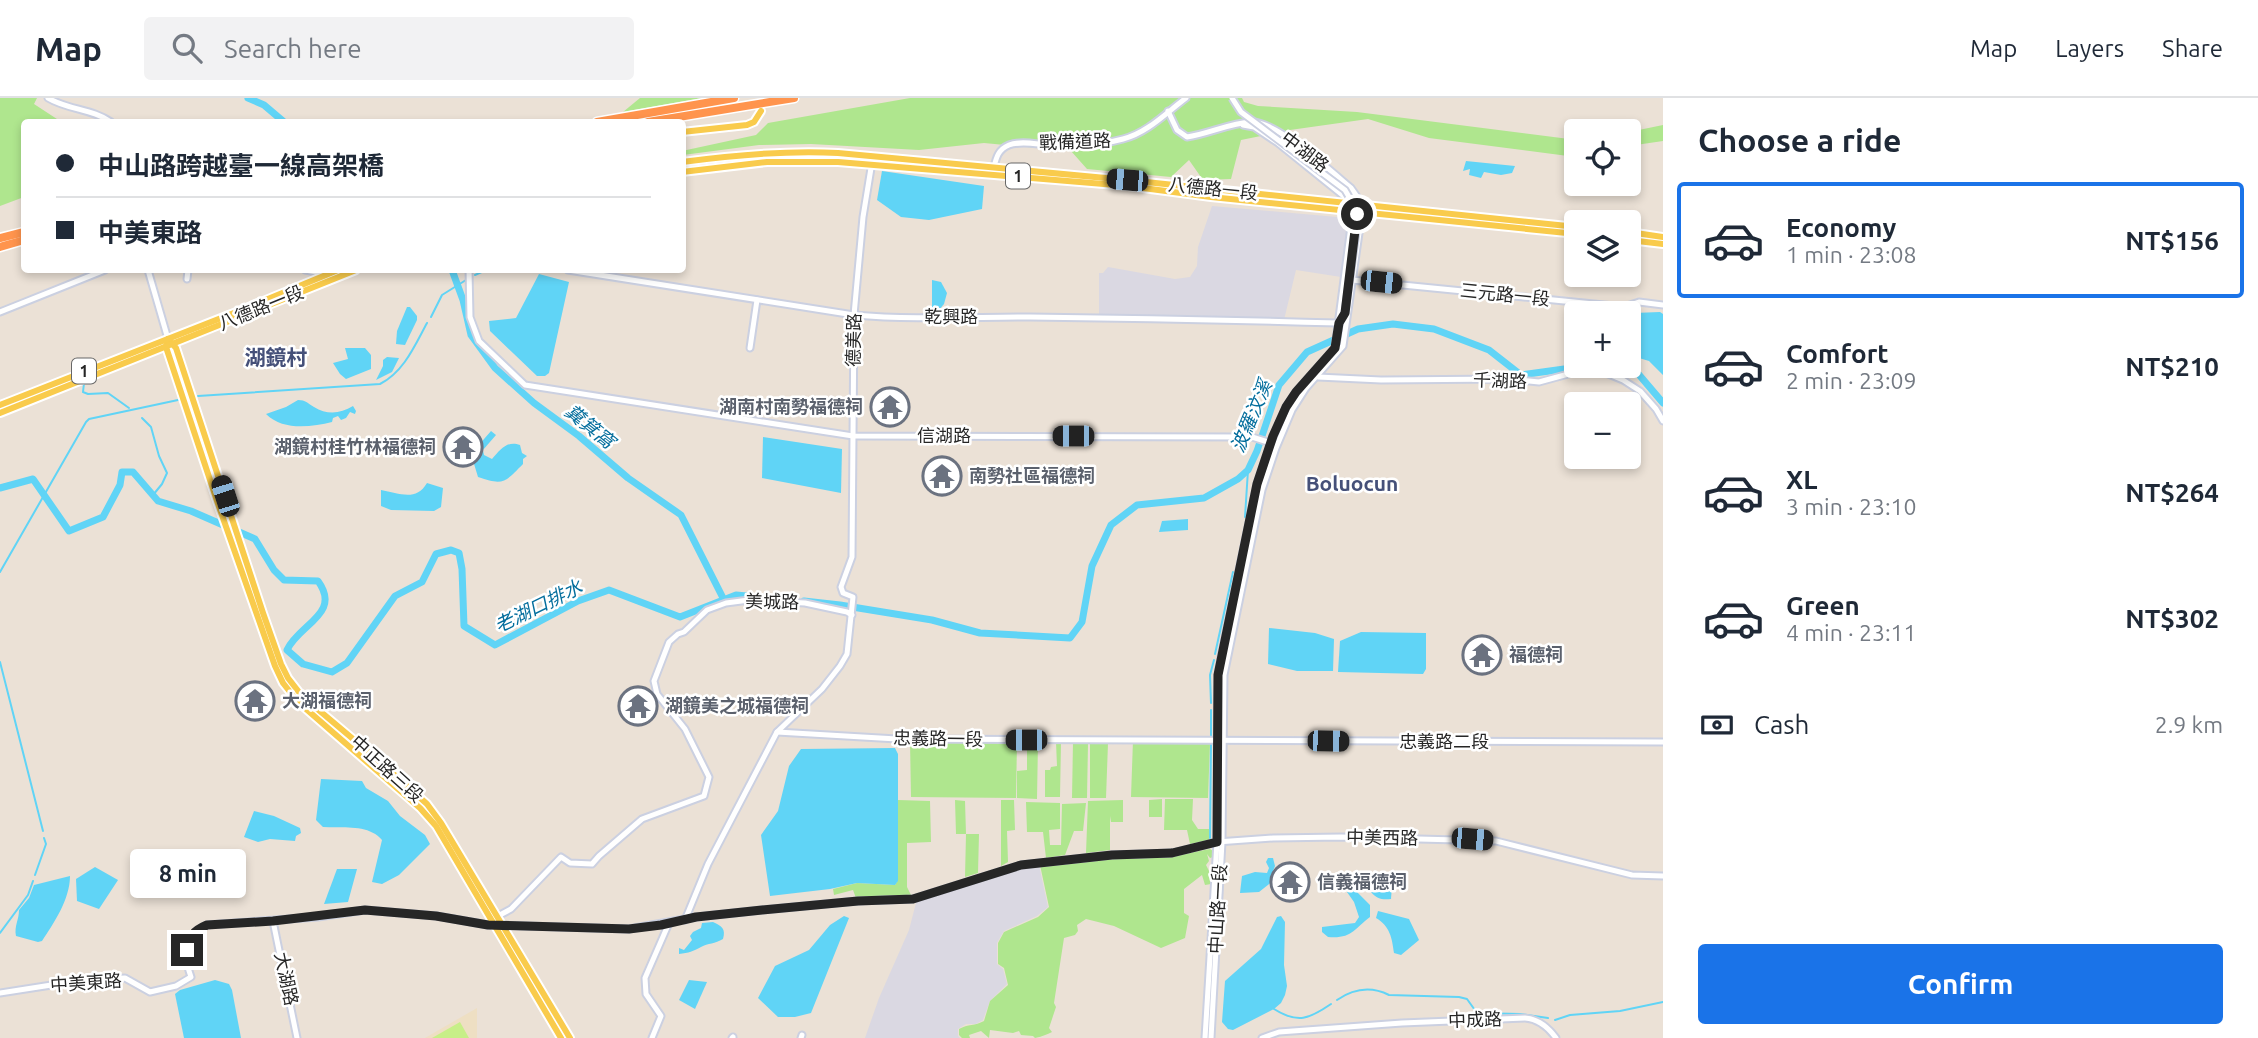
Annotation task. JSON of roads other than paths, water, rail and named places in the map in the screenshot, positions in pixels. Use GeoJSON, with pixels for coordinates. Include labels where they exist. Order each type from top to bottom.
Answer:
{"type":"FeatureCollection","features":[{"type":"Feature","properties":{"kind":"highway"},"geometry":{"type":"LineString","coordinates":[[621,119],[734,98]]}},
{"type":"Feature","properties":{"kind":"highway"},"geometry":{"type":"LineString","coordinates":[[666,119],[794,98]]}},
{"type":"Feature","properties":{"kind":"highway"},"geometry":{"type":"LineString","coordinates":[[0,238],[21,233]]}},
{"type":"Feature","properties":{"kind":"highway"},"geometry":{"type":"LineString","coordinates":[[0,247],[21,241]]}},
{"type":"Feature","properties":{"kind":"main road"},"geometry":{"type":"LineString","coordinates":[[686,132],[747,125],[754,122],[761,111]]}},
{"type":"Feature","properties":{"kind":"main road","name":"八德路一段"},"geometry":{"type":"LineString","coordinates":[[686,162],[769,152],[804,151],[873,156],[1353,211],[1361,208]]}},
{"type":"Feature","properties":{"kind":"main road","name":"八德路一段"},"geometry":{"type":"LineString","coordinates":[[686,172],[802,160],[993,171],[1349,204],[1361,208],[1564,232]]}},
{"type":"Feature","properties":{"kind":"main road","name":"八德路一段"},"geometry":{"type":"LineString","coordinates":[[1474,220],[1564,226]]}},
{"type":"Feature","properties":{"kind":"main road"},"geometry":{"type":"LineString","coordinates":[[1641,234],[1663,237]]}},
{"type":"Feature","properties":{"kind":"main road"},"geometry":{"type":"LineString","coordinates":[[1641,241],[1663,244]]}},
{"type":"Feature","properties":{"kind":"main road","name":"八德路一段"},"geometry":{"type":"LineString","coordinates":[[171,342],[328,274]]}},
{"type":"Feature","properties":{"kind":"main road"},"geometry":{"type":"LineString","coordinates":[[171,342],[166,347],[229,536],[275,666],[287,689],[298,702],[411,800],[436,826],[570,1038]]}},
{"type":"Feature","properties":{"kind":"main road","name":"1"},"geometry":{"type":"LineString","coordinates":[[0,405],[171,342]]}},
{"type":"Feature","properties":{"kind":"main road","name":"中正路三段"},"geometry":{"type":"LineString","coordinates":[[171,342],[281,664],[295,689],[426,804],[450,836],[498,916],[500,925]]}},
{"type":"Feature","properties":{"kind":"main road","name":"1"},"geometry":{"type":"LineString","coordinates":[[0,413],[166,347]]}},
{"type":"Feature","properties":{"kind":"main road"},"geometry":{"type":"LineString","coordinates":[[500,925],[561,1038]]}},
{"type":"Feature","properties":{"kind":"street"},"geometry":{"type":"LineString","coordinates":[[48,98],[65,107],[106,119]]}},
{"type":"Feature","properties":{"kind":"street"},"geometry":{"type":"LineString","coordinates":[[1168,111],[1186,98]]}},
{"type":"Feature","properties":{"kind":"street"},"geometry":{"type":"LineString","coordinates":[[1232,98],[1241,111],[1326,174],[1345,190],[1352,200],[1357,214],[1357,225],[1345,313],[1347,324]]}},
{"type":"Feature","properties":{"kind":"street","name":"中湖路"},"geometry":{"type":"LineString","coordinates":[[1168,111],[1177,130],[1187,137],[1250,122],[1263,122],[1284,135],[1351,188],[1361,208]]}},
{"type":"Feature","properties":{"kind":"street","name":"戰備道路"},"geometry":{"type":"LineString","coordinates":[[993,171],[996,157],[1002,149],[1011,144],[1055,146],[1111,142],[1142,132],[1168,111]]}},
{"type":"Feature","properties":{"kind":"street","name":"中湖路"},"geometry":{"type":"LineString","coordinates":[[1236,125],[1254,127],[1278,143],[1345,197],[1349,204]]}},
{"type":"Feature","properties":{"kind":"street","name":"德美路"},"geometry":{"type":"LineString","coordinates":[[852,613],[853,597],[843,593],[841,587],[852,557],[854,315],[863,217],[873,156]]}},
{"type":"Feature","properties":{"kind":"street"},"geometry":{"type":"LineString","coordinates":[[1339,323],[1353,211],[1349,204]]}},
{"type":"Feature","properties":{"kind":"street"},"geometry":{"type":"LineString","coordinates":[[1347,324],[1361,208]]}},
{"type":"Feature","properties":{"kind":"street"},"geometry":{"type":"LineString","coordinates":[[0,312],[98,273]]}},
{"type":"Feature","properties":{"kind":"street"},"geometry":{"type":"LineString","coordinates":[[149,273],[171,342]]}},
{"type":"Feature","properties":{"kind":"street"},"geometry":{"type":"LineString","coordinates":[[187,279],[188,273]]}},
{"type":"Feature","properties":{"kind":"street","name":"信湖路"},"geometry":{"type":"LineString","coordinates":[[469,273],[470,317],[479,341],[525,385],[853,436],[1252,437],[1268,442]]}},
{"type":"Feature","properties":{"kind":"street","name":"乾興路"},"geometry":{"type":"LineString","coordinates":[[587,273],[854,315],[893,318],[1097,317],[1339,323]]}},
{"type":"Feature","properties":{"kind":"street","name":"三元路一段"},"geometry":{"type":"LineString","coordinates":[[1345,279],[1624,307],[1639,302],[1663,306]]}},
{"type":"Feature","properties":{"kind":"street"},"geometry":{"type":"LineString","coordinates":[[750,348],[757,300]]}},
{"type":"Feature","properties":{"kind":"street"},"geometry":{"type":"LineString","coordinates":[[1339,323],[1345,313]]}},
{"type":"Feature","properties":{"kind":"street","name":"中山路一段"},"geometry":{"type":"LineString","coordinates":[[1221,741],[1218,675],[1268,442],[1296,392],[1335,348],[1339,323]]}},
{"type":"Feature","properties":{"kind":"street","name":"中山路一段"},"geometry":{"type":"LineString","coordinates":[[1205,1038],[1216,906],[1224,675],[1262,490],[1276,448],[1306,388],[1343,346],[1347,324]]}},
{"type":"Feature","properties":{"kind":"street","name":"千湖路"},"geometry":{"type":"LineString","coordinates":[[1318,377],[1381,380],[1507,379],[1539,382],[1572,373],[1606,373],[1640,391],[1663,421]]}},
{"type":"Feature","properties":{"kind":"street","name":"美城路"},"geometry":{"type":"LineString","coordinates":[[498,916],[511,909],[561,857],[570,863],[592,864],[642,819],[706,793],[709,777],[685,729],[657,694],[654,681],[669,642],[707,610],[726,603],[749,600],[811,603],[852,613]]}},
{"type":"Feature","properties":{"kind":"street"},"geometry":{"type":"LineString","coordinates":[[685,920],[708,864],[777,732],[822,689],[847,654],[852,613]]}},
{"type":"Feature","properties":{"kind":"street","name":"忠義路一段"},"geometry":{"type":"LineString","coordinates":[[777,732],[897,739],[1221,741]]}},
{"type":"Feature","properties":{"kind":"street","name":"忠義路二段"},"geometry":{"type":"LineString","coordinates":[[1221,741],[1663,743]]}},
{"type":"Feature","properties":{"kind":"street","name":"中美西路"},"geometry":{"type":"LineString","coordinates":[[685,920],[858,901],[913,899],[1021,865],[1112,855],[1172,853],[1219,842],[1342,837],[1472,839],[1520,846],[1632,874],[1663,876]]}},
{"type":"Feature","properties":{"kind":"street","name":"中美東路"},"geometry":{"type":"LineString","coordinates":[[0,993],[77,981],[125,978],[150,992],[161,991],[191,977],[186,962],[190,936],[207,925],[273,921],[365,910],[500,925],[629,929],[685,920]]}},
{"type":"Feature","properties":{"kind":"street","name":"大湖路"},"geometry":{"type":"LineString","coordinates":[[273,921],[298,1038]]}},
{"type":"Feature","properties":{"kind":"street"},"geometry":{"type":"LineString","coordinates":[[652,1038],[661,1016],[646,993],[645,978],[669,923]]}},
{"type":"Feature","properties":{"kind":"street","name":"中山路一段"},"geometry":{"type":"LineString","coordinates":[[1211,1038],[1213,952]]}},
{"type":"Feature","properties":{"kind":"street","name":"中成路"},"geometry":{"type":"LineString","coordinates":[[1262,1038],[1279,1032],[1525,1018],[1539,1022],[1556,1038]]}},
{"type":"Feature","properties":{"kind":"water"},"geometry":{"type":"Polygon","coordinates":[[[1466,161],[1515,166],[1512,173],[1501,175],[1484,172],[1481,178],[1469,175],[1470,169],[1463,171],[1466,161]]]}},
{"type":"Feature","properties":{"kind":"water"},"geometry":{"type":"Polygon","coordinates":[[[882,171],[984,186],[982,209],[929,220],[901,217],[877,200],[882,171]]]}},
{"type":"Feature","properties":{"kind":"water"},"geometry":{"type":"Polygon","coordinates":[[[539,274],[569,282],[549,373],[545,376],[537,376],[490,331],[489,321],[516,318],[539,274]]]}},
{"type":"Feature","properties":{"kind":"water"},"geometry":{"type":"Polygon","coordinates":[[[932,280],[941,282],[947,293],[939,310],[932,310],[932,280]]]}},
{"type":"Feature","properties":{"kind":"water"},"geometry":{"type":"Polygon","coordinates":[[[407,307],[417,316],[417,320],[405,345],[396,344],[397,331],[407,307]]]}},
{"type":"Feature","properties":{"kind":"water"},"geometry":{"type":"Polygon","coordinates":[[[1641,313],[1663,314],[1663,375],[1649,361],[1641,359],[1641,313]]]}},
{"type":"Feature","properties":{"kind":"water"},"geometry":{"type":"Polygon","coordinates":[[[345,348],[365,348],[371,355],[371,369],[346,379],[333,363],[348,359],[345,348]]]}},
{"type":"Feature","properties":{"kind":"water"},"geometry":{"type":"Polygon","coordinates":[[[387,357],[399,358],[392,372],[376,380],[383,360],[387,357]]]}},
{"type":"Feature","properties":{"kind":"water"},"geometry":{"type":"Polygon","coordinates":[[[298,400],[329,412],[343,411],[353,406],[356,411],[355,414],[350,412],[341,420],[338,416],[333,418],[332,422],[306,426],[281,423],[266,414],[298,400]]]}},
{"type":"Feature","properties":{"kind":"water"},"geometry":{"type":"Polygon","coordinates":[[[491,431],[496,435],[483,450],[484,455],[492,459],[504,447],[515,444],[520,445],[522,453],[527,456],[523,459],[523,464],[504,481],[478,477],[471,454],[491,431]]]}},
{"type":"Feature","properties":{"kind":"water"},"geometry":{"type":"Polygon","coordinates":[[[763,437],[842,449],[841,493],[762,478],[763,437]]]}},
{"type":"Feature","properties":{"kind":"water"},"geometry":{"type":"Polygon","coordinates":[[[427,483],[443,488],[441,507],[434,511],[391,510],[381,506],[381,490],[412,494],[418,493],[427,483]]]}},
{"type":"Feature","properties":{"kind":"water"},"geometry":{"type":"Polygon","coordinates":[[[1188,519],[1188,530],[1159,532],[1162,521],[1188,519]]]}},
{"type":"Feature","properties":{"kind":"water"},"geometry":{"type":"Polygon","coordinates":[[[1269,628],[1315,633],[1334,639],[1333,671],[1297,671],[1268,664],[1269,628]]]}},
{"type":"Feature","properties":{"kind":"water"},"geometry":{"type":"Polygon","coordinates":[[[1361,632],[1426,633],[1426,669],[1423,674],[1338,672],[1340,641],[1361,632]]]}},
{"type":"Feature","properties":{"kind":"water"},"geometry":{"type":"Polygon","coordinates":[[[895,748],[898,754],[898,881],[895,885],[857,883],[770,896],[761,835],[778,811],[789,766],[801,749],[895,748]]]}},
{"type":"Feature","properties":{"kind":"water"},"geometry":{"type":"Polygon","coordinates":[[[321,779],[362,781],[366,788],[388,801],[400,816],[425,835],[430,844],[399,875],[382,884],[372,882],[382,840],[370,831],[323,827],[316,820],[321,779]]]}},
{"type":"Feature","properties":{"kind":"water"},"geometry":{"type":"Polygon","coordinates":[[[254,811],[274,816],[300,828],[301,833],[296,836],[295,841],[270,839],[258,842],[244,837],[254,811]]]}},
{"type":"Feature","properties":{"kind":"water"},"geometry":{"type":"Polygon","coordinates":[[[1268,858],[1273,858],[1275,866],[1271,876],[1273,881],[1259,892],[1240,893],[1242,876],[1255,872],[1267,873],[1268,858]]]}},
{"type":"Feature","properties":{"kind":"water"},"geometry":{"type":"Polygon","coordinates":[[[95,867],[118,880],[99,909],[77,901],[76,879],[95,867]]]}},
{"type":"Feature","properties":{"kind":"water"},"geometry":{"type":"Polygon","coordinates":[[[337,869],[357,869],[348,902],[324,904],[337,869]]]}},
{"type":"Feature","properties":{"kind":"water"},"geometry":{"type":"Polygon","coordinates":[[[70,876],[64,902],[42,941],[16,936],[19,910],[29,898],[34,885],[70,876]]]}},
{"type":"Feature","properties":{"kind":"water"},"geometry":{"type":"Polygon","coordinates":[[[1372,885],[1392,885],[1391,899],[1375,896],[1371,892],[1372,885]]]}},
{"type":"Feature","properties":{"kind":"water"},"geometry":{"type":"Polygon","coordinates":[[[1355,890],[1370,905],[1370,917],[1348,935],[1328,937],[1322,932],[1322,927],[1355,923],[1359,917],[1347,892],[1355,890]]]}},
{"type":"Feature","properties":{"kind":"water"},"geometry":{"type":"Polygon","coordinates":[[[1378,911],[1409,919],[1419,940],[1401,955],[1394,953],[1387,929],[1376,918],[1378,911]]]}},
{"type":"Feature","properties":{"kind":"water"},"geometry":{"type":"Polygon","coordinates":[[[844,916],[849,918],[811,1013],[778,1017],[758,998],[775,966],[809,950],[830,925],[844,916]]]}},
{"type":"Feature","properties":{"kind":"water"},"geometry":{"type":"Polygon","coordinates":[[[1281,916],[1285,922],[1285,995],[1274,1009],[1233,1030],[1228,1029],[1222,1022],[1225,981],[1261,949],[1277,917],[1281,916]]]}},
{"type":"Feature","properties":{"kind":"water"},"geometry":{"type":"Polygon","coordinates":[[[713,922],[722,928],[723,939],[679,954],[679,948],[684,950],[692,940],[690,936],[701,928],[702,923],[713,922]]]}},
{"type":"Feature","properties":{"kind":"water"},"geometry":{"type":"Polygon","coordinates":[[[215,980],[229,984],[232,990],[241,1038],[184,1038],[175,994],[180,990],[215,980]]]}},
{"type":"Feature","properties":{"kind":"water"},"geometry":{"type":"Polygon","coordinates":[[[689,980],[707,982],[695,1009],[679,1000],[689,980]]]}},
{"type":"Feature","properties":{"kind":"waterway","name":"糞箕窩"},"geometry":{"type":"LineString","coordinates":[[248,98],[264,105],[280,119]]}},
{"type":"Feature","properties":{"kind":"waterway","name":"糞箕窩"},"geometry":{"type":"LineString","coordinates":[[453,273],[471,335],[495,368],[534,403],[579,436],[628,478],[681,515],[723,598]]}},
{"type":"Feature","properties":{"kind":"waterway"},"geometry":{"type":"LineString","coordinates":[[475,275],[479,273]]}},
{"type":"Feature","properties":{"kind":"waterway"},"geometry":{"type":"LineString","coordinates":[[431,317],[442,295],[466,280]]}},
{"type":"Feature","properties":{"kind":"waterway"},"geometry":{"type":"LineString","coordinates":[[198,396],[380,384],[402,365],[427,323]]}},
{"type":"Feature","properties":{"kind":"waterway","name":"波羅汶溪"},"geometry":{"type":"LineString","coordinates":[[804,601],[932,620],[980,633],[1070,638],[1082,622],[1092,566],[1111,525],[1137,505],[1204,498],[1238,479],[1248,470],[1257,451],[1279,385],[1307,352],[1358,329],[1393,324],[1434,329],[1489,350],[1521,375],[1564,369]]}},
{"type":"Feature","properties":{"kind":"waterway","name":"波羅汶溪"},"geometry":{"type":"LineString","coordinates":[[1641,377],[1663,403]]}},
{"type":"Feature","properties":{"kind":"waterway"},"geometry":{"type":"LineString","coordinates":[[84,383],[83,392],[108,393],[129,408]]}},
{"type":"Feature","properties":{"kind":"waterway"},"geometry":{"type":"LineString","coordinates":[[0,572],[89,419],[178,400]]}},
{"type":"Feature","properties":{"kind":"waterway"},"geometry":{"type":"LineString","coordinates":[[142,418],[151,427],[167,473],[153,495]]}},
{"type":"Feature","properties":{"kind":"waterway"},"geometry":{"type":"LineString","coordinates":[[1245,517],[1248,470]]}},
{"type":"Feature","properties":{"kind":"waterway","name":"老湖口排水"},"geometry":{"type":"LineString","coordinates":[[0,488],[33,479],[69,531],[103,517],[120,485],[122,472],[133,472],[158,501],[191,511],[255,539],[274,570],[284,580],[318,581],[324,592],[322,610],[287,650],[303,664],[332,672],[347,663],[395,596],[422,582],[436,554],[451,550],[459,553],[462,569],[464,626],[495,645],[578,601],[609,590],[680,617],[736,595],[792,600]]}},
{"type":"Feature","properties":{"kind":"waterway"},"geometry":{"type":"LineString","coordinates":[[1215,654],[1233,572]]}},
{"type":"Feature","properties":{"kind":"waterway"},"geometry":{"type":"LineString","coordinates":[[1211,703],[1210,675],[1214,660]]}},
{"type":"Feature","properties":{"kind":"waterway"},"geometry":{"type":"LineString","coordinates":[[0,662],[43,831]]}},
{"type":"Feature","properties":{"kind":"waterway"},"geometry":{"type":"LineString","coordinates":[[1211,710],[1211,737]]}},
{"type":"Feature","properties":{"kind":"waterway"},"geometry":{"type":"LineString","coordinates":[[1210,838],[1211,744]]}},
{"type":"Feature","properties":{"kind":"waterway"},"geometry":{"type":"LineString","coordinates":[[35,875],[46,844],[44,838]]}},
{"type":"Feature","properties":{"kind":"waterway"},"geometry":{"type":"LineString","coordinates":[[0,933],[28,895],[33,881]]}},
{"type":"Feature","properties":{"kind":"waterway"},"geometry":{"type":"LineString","coordinates":[[1337,1000],[1349,993],[1369,990],[1389,995],[1459,997],[1467,999],[1477,1013],[1548,1018]]}},
{"type":"Feature","properties":{"kind":"waterway"},"geometry":{"type":"LineString","coordinates":[[1555,1020],[1570,1015],[1620,1011],[1663,1002]]}},
{"type":"Feature","properties":{"kind":"waterway"},"geometry":{"type":"LineString","coordinates":[[1274,1009],[1290,1017],[1303,1018],[1331,1004]]}},
{"type":"Feature","properties":{"kind":"place","name":"湖南村南勢福德祠"},"geometry":{"type":"Point","coordinates":[890,407]}},
{"type":"Feature","properties":{"kind":"place","name":"湖鏡村桂竹林福德祠"},"geometry":{"type":"Point","coordinates":[463,447]}},
{"type":"Feature","properties":{"kind":"place","name":"南勢社區福德祠"},"geometry":{"type":"Point","coordinates":[942,476]}},
{"type":"Feature","properties":{"kind":"place","name":"福德祠"},"geometry":{"type":"Point","coordinates":[1482,655]}},
{"type":"Feature","properties":{"kind":"place","name":"大湖福德祠"},"geometry":{"type":"Point","coordinates":[255,701]}},
{"type":"Feature","properties":{"kind":"place","name":"湖鏡美之城福德祠"},"geometry":{"type":"Point","coordinates":[638,706]}},
{"type":"Feature","properties":{"kind":"place","name":"信義福德祠"},"geometry":{"type":"Point","coordinates":[1290,882]}},
{"type":"Feature","properties":{"kind":"district","name":"湖鏡村"},"geometry":{"type":"Point","coordinates":[276,358]}},
{"type":"Feature","properties":{"kind":"district","name":"Boluocun"},"geometry":{"type":"Point","coordinates":[1352,484]}}]}
